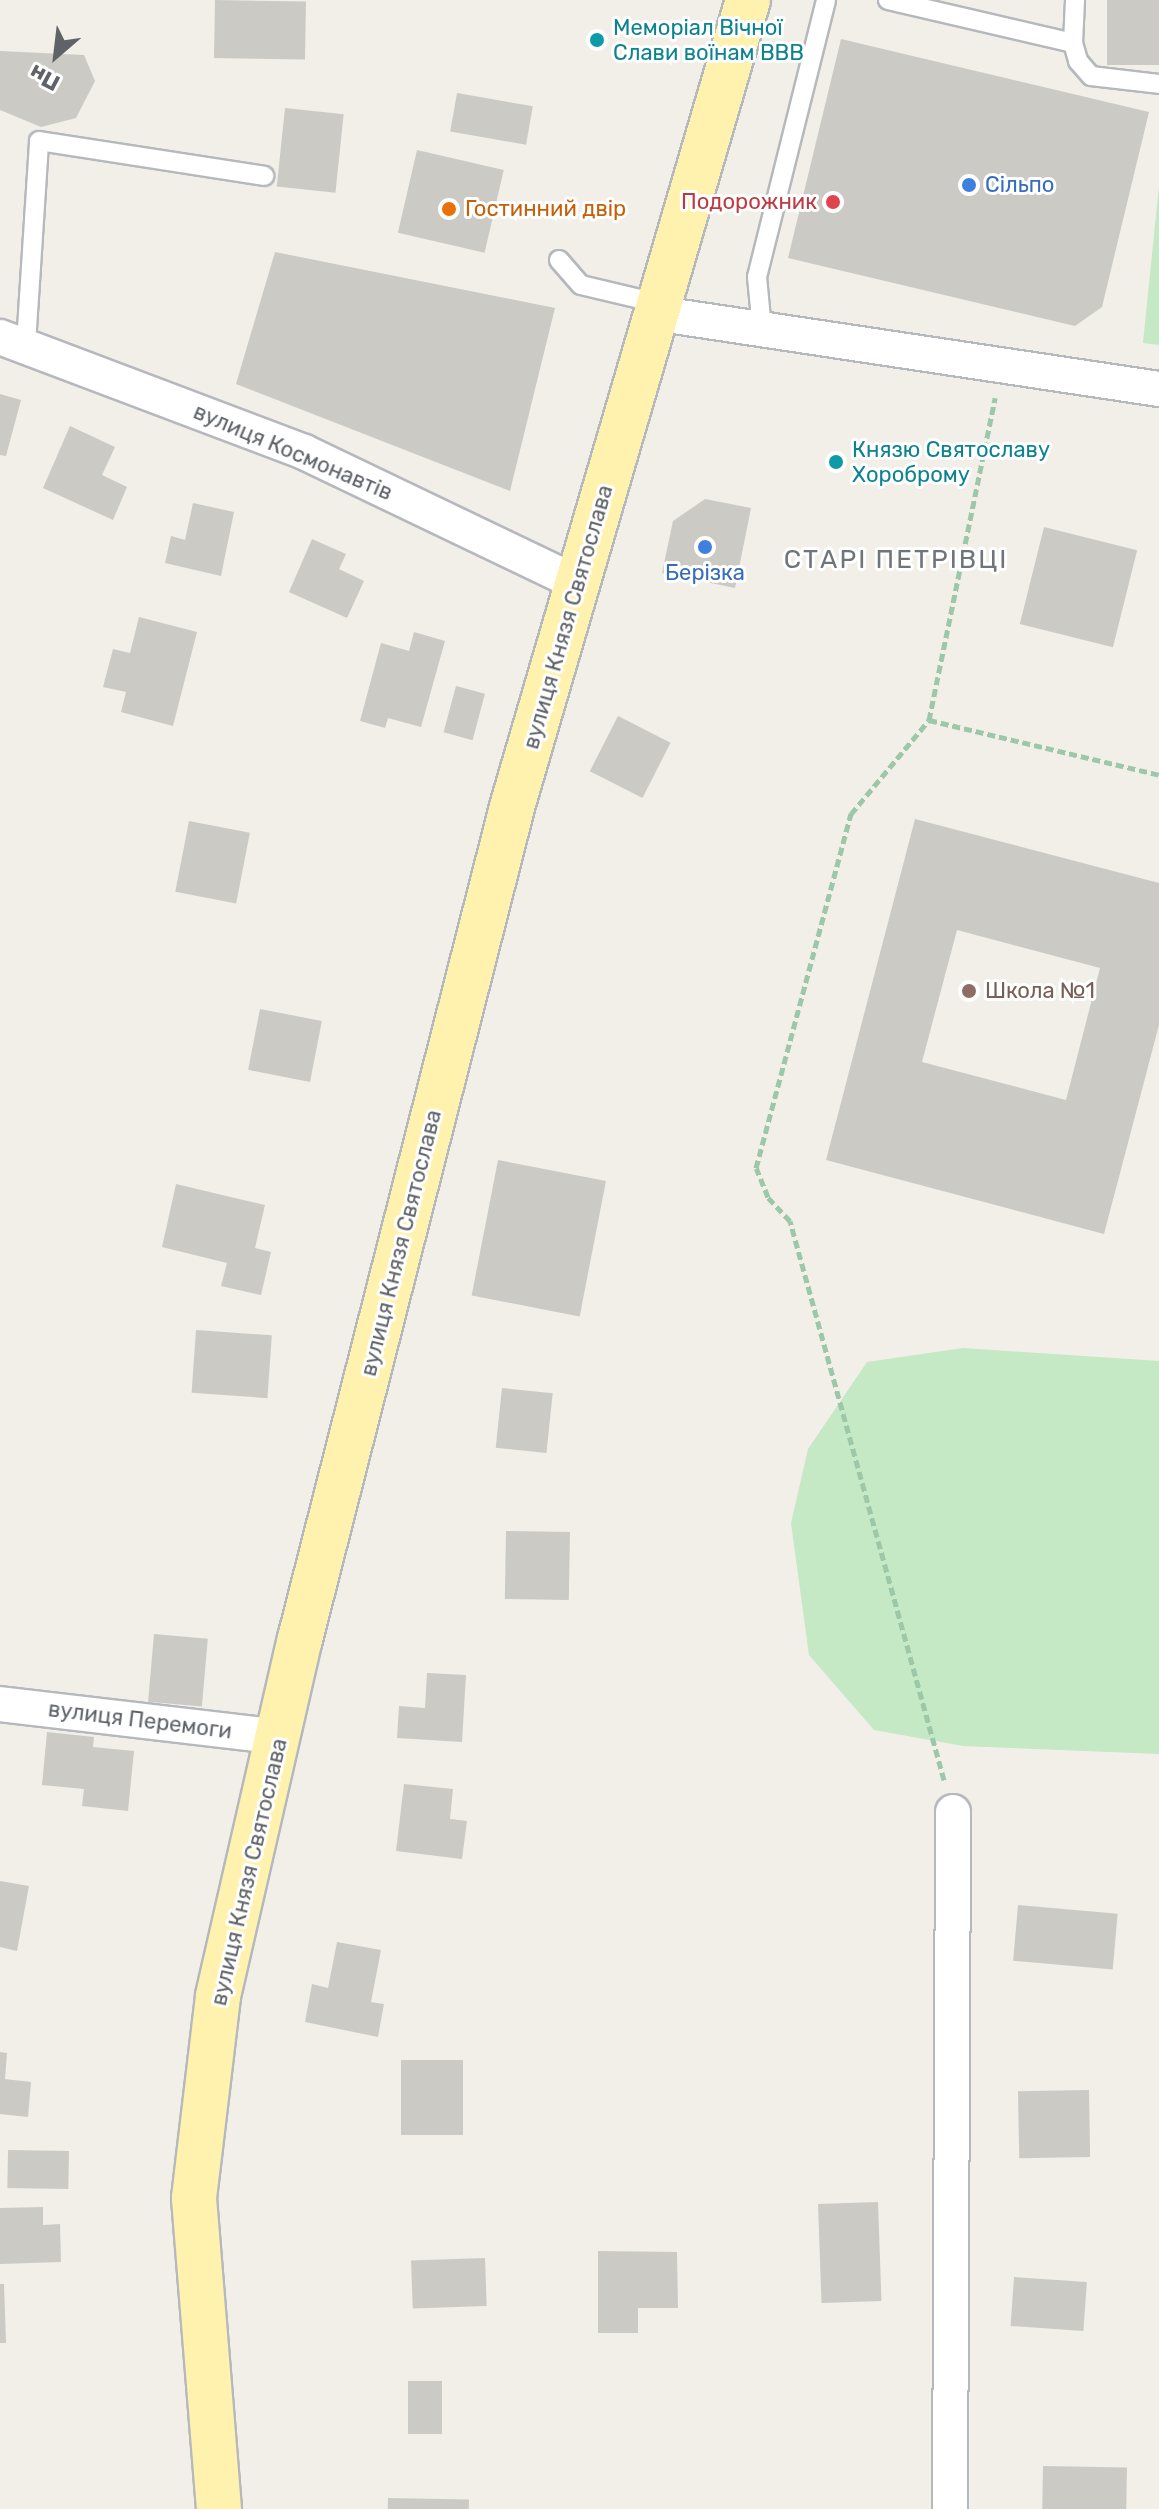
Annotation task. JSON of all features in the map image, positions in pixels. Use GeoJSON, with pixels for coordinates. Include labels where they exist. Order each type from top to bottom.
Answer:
{"type":"FeatureCollection","features":[{"type":"Feature","properties":{"kind":"main road","name":"вулиця Князя Святослава"},"geometry":{"type":"LineString","coordinates":[[219,2509],[194,2198],[218,1996],[280,1737],[300,1639],[508,823],[579,584],[655,308],[748,0]]}},
{"type":"Feature","properties":{"kind":"street"},"geometry":{"type":"LineString","coordinates":[[655,308],[762,329],[1159,389]]}},
{"type":"Feature","properties":{"kind":"street","name":"вулиця Космонавтів"},"geometry":{"type":"LineString","coordinates":[[13,340],[304,452],[579,584]]}},
{"type":"Feature","properties":{"kind":"street","name":"вулиця Перемоги"},"geometry":{"type":"LineString","coordinates":[[0,1704],[280,1737]]}},
{"type":"Feature","properties":{"kind":"street"},"geometry":{"type":"LineString","coordinates":[[950,2509],[953,1812]]}},
{"type":"Feature","properties":{"kind":"lane"},"geometry":{"type":"LineString","coordinates":[[762,329],[757,277],[826,0]]}},
{"type":"Feature","properties":{"kind":"lane"},"geometry":{"type":"LineString","coordinates":[[888,0],[1073,43]]}},
{"type":"Feature","properties":{"kind":"lane"},"geometry":{"type":"LineString","coordinates":[[1075,0],[1073,43],[1078,61],[1091,76],[1159,84]]}},
{"type":"Feature","properties":{"kind":"lane"},"geometry":{"type":"LineString","coordinates":[[13,340],[39,141],[264,176]]}},
{"type":"Feature","properties":{"kind":"lane"},"geometry":{"type":"LineString","coordinates":[[559,260],[581,285],[655,308]]}},
{"type":"Feature","properties":{"kind":"path"},"geometry":{"type":"LineString","coordinates":[[953,1812],[790,1221],[768,1197],[756,1168],[851,814],[929,720],[1002,367]]}},
{"type":"Feature","properties":{"kind":"path"},"geometry":{"type":"LineString","coordinates":[[929,720],[1159,775]]}},
{"type":"Feature","properties":{"kind":"green space"},"geometry":{"type":"Polygon","coordinates":[[[1159,186],[1159,345],[1143,343],[1159,186]]]}},
{"type":"Feature","properties":{"kind":"green space"},"geometry":{"type":"Polygon","coordinates":[[[963,1348],[1159,1361],[1159,1754],[963,1746],[874,1730],[809,1655],[791,1523],[808,1449],[867,1362],[963,1348]]]}},
{"type":"Feature","properties":{"kind":"building"},"geometry":{"type":"Polygon","coordinates":[[[215,0],[306,2],[305,60],[214,58],[215,0]]]}},
{"type":"Feature","properties":{"kind":"building"},"geometry":{"type":"Polygon","coordinates":[[[1107,0],[1159,0],[1159,65],[1107,65],[1107,0]]]}},
{"type":"Feature","properties":{"kind":"building","name":"Сільпо"},"geometry":{"type":"Polygon","coordinates":[[[841,39],[1149,112],[1102,307],[1075,326],[788,258],[841,39]]]}},
{"type":"Feature","properties":{"kind":"building"},"geometry":{"type":"Polygon","coordinates":[[[0,51],[84,55],[95,81],[76,118],[41,127],[0,110],[0,51]]]}},
{"type":"Feature","properties":{"kind":"building"},"geometry":{"type":"Polygon","coordinates":[[[457,93],[533,106],[526,145],[450,131],[457,93]]]}},
{"type":"Feature","properties":{"kind":"building"},"geometry":{"type":"Polygon","coordinates":[[[285,108],[344,114],[335,193],[277,187],[285,108]]]}},
{"type":"Feature","properties":{"kind":"building","name":"Гостинний двір"},"geometry":{"type":"Polygon","coordinates":[[[417,150],[504,170],[485,253],[398,233],[417,150]]]}},
{"type":"Feature","properties":{"kind":"building"},"geometry":{"type":"Polygon","coordinates":[[[275,252],[555,308],[510,491],[236,384],[275,252]]]}},
{"type":"Feature","properties":{"kind":"building"},"geometry":{"type":"Polygon","coordinates":[[[0,394],[21,400],[6,456],[0,455],[0,394]]]}},
{"type":"Feature","properties":{"kind":"building"},"geometry":{"type":"Polygon","coordinates":[[[70,426],[115,447],[102,475],[127,487],[113,520],[43,488],[70,426]]]}},
{"type":"Feature","properties":{"kind":"building","name":"Берізка"},"geometry":{"type":"Polygon","coordinates":[[[705,499],[751,508],[735,588],[662,573],[673,521],[705,499]]]}},
{"type":"Feature","properties":{"kind":"building"},"geometry":{"type":"Polygon","coordinates":[[[193,503],[234,512],[221,576],[165,563],[171,536],[185,540],[193,503]]]}},
{"type":"Feature","properties":{"kind":"building"},"geometry":{"type":"Polygon","coordinates":[[[1044,527],[1137,550],[1113,647],[1020,624],[1044,527]]]}},
{"type":"Feature","properties":{"kind":"building"},"geometry":{"type":"Polygon","coordinates":[[[312,539],[346,554],[339,569],[364,581],[347,618],[289,592],[312,539]]]}},
{"type":"Feature","properties":{"kind":"building"},"geometry":{"type":"Polygon","coordinates":[[[139,617],[197,632],[173,726],[121,712],[126,692],[103,687],[113,649],[130,653],[139,617]]]}},
{"type":"Feature","properties":{"kind":"building"},"geometry":{"type":"Polygon","coordinates":[[[414,632],[445,641],[421,727],[388,718],[385,728],[360,721],[381,643],[409,651],[414,632]]]}},
{"type":"Feature","properties":{"kind":"building"},"geometry":{"type":"Polygon","coordinates":[[[456,686],[485,694],[473,740],[444,732],[456,686]]]}},
{"type":"Feature","properties":{"kind":"building"},"geometry":{"type":"Polygon","coordinates":[[[618,716],[671,743],[642,798],[590,771],[618,716]]]}},
{"type":"Feature","properties":{"kind":"building"},"geometry":{"type":"Polygon","coordinates":[[[915,819],[1159,883],[1159,1025],[1104,1234],[826,1160],[915,819]],[[957,930],[922,1062],[1066,1100],[1100,968],[957,930]]]}},
{"type":"Feature","properties":{"kind":"building"},"geometry":{"type":"Polygon","coordinates":[[[189,821],[250,833],[236,904],[175,892],[189,821]]]}},
{"type":"Feature","properties":{"kind":"building"},"geometry":{"type":"Polygon","coordinates":[[[260,1009],[322,1021],[310,1082],[248,1070],[260,1009]]]}},
{"type":"Feature","properties":{"kind":"building"},"geometry":{"type":"Polygon","coordinates":[[[498,1160],[606,1181],[580,1316],[472,1295],[498,1160]]]}},
{"type":"Feature","properties":{"kind":"building"},"geometry":{"type":"Polygon","coordinates":[[[176,1184],[265,1205],[255,1248],[271,1252],[261,1295],[221,1286],[227,1263],[162,1247],[176,1184]]]}},
{"type":"Feature","properties":{"kind":"building"},"geometry":{"type":"Polygon","coordinates":[[[196,1330],[272,1335],[267,1398],[192,1393],[196,1330]]]}},
{"type":"Feature","properties":{"kind":"building"},"geometry":{"type":"Polygon","coordinates":[[[502,1388],[553,1393],[546,1453],[496,1448],[502,1388]]]}},
{"type":"Feature","properties":{"kind":"building"},"geometry":{"type":"Polygon","coordinates":[[[506,1531],[570,1532],[569,1600],[505,1599],[506,1531]]]}},
{"type":"Feature","properties":{"kind":"building"},"geometry":{"type":"Polygon","coordinates":[[[154,1634],[208,1639],[202,1706],[148,1702],[154,1634]]]}},
{"type":"Feature","properties":{"kind":"building"},"geometry":{"type":"Polygon","coordinates":[[[427,1673],[466,1675],[462,1742],[397,1738],[399,1706],[425,1708],[427,1673]]]}},
{"type":"Feature","properties":{"kind":"building"},"geometry":{"type":"Polygon","coordinates":[[[47,1732],[94,1737],[93,1747],[134,1751],[128,1811],[82,1806],[84,1789],[42,1785],[47,1732]]]}},
{"type":"Feature","properties":{"kind":"building"},"geometry":{"type":"Polygon","coordinates":[[[404,1784],[453,1789],[450,1819],[467,1821],[462,1859],[396,1851],[404,1784]]]}},
{"type":"Feature","properties":{"kind":"building"},"geometry":{"type":"Polygon","coordinates":[[[0,1881],[29,1886],[17,1951],[0,1947],[0,1881]]]}},
{"type":"Feature","properties":{"kind":"building"},"geometry":{"type":"Polygon","coordinates":[[[1018,1905],[1118,1914],[1113,1970],[1013,1961],[1018,1905]]]}},
{"type":"Feature","properties":{"kind":"building"},"geometry":{"type":"Polygon","coordinates":[[[337,1942],[381,1950],[371,2002],[384,2004],[378,2037],[305,2022],[312,1984],[328,1988],[337,1942]]]}},
{"type":"Feature","properties":{"kind":"building"},"geometry":{"type":"Polygon","coordinates":[[[0,2052],[7,2053],[5,2079],[31,2082],[28,2117],[0,2114],[0,2052]]]}},
{"type":"Feature","properties":{"kind":"building"},"geometry":{"type":"Polygon","coordinates":[[[401,2060],[463,2060],[463,2135],[401,2135],[401,2060]]]}},
{"type":"Feature","properties":{"kind":"building"},"geometry":{"type":"Polygon","coordinates":[[[1089,2090],[1090,2157],[1019,2158],[1018,2091],[1089,2090]]]}},
{"type":"Feature","properties":{"kind":"building"},"geometry":{"type":"Polygon","coordinates":[[[8,2150],[69,2151],[68,2189],[7,2188],[8,2150]]]}},
{"type":"Feature","properties":{"kind":"building"},"geometry":{"type":"Polygon","coordinates":[[[878,2202],[881,2301],[821,2303],[818,2204],[878,2202]]]}},
{"type":"Feature","properties":{"kind":"building"},"geometry":{"type":"Polygon","coordinates":[[[43,2207],[43,2225],[60,2224],[61,2262],[0,2264],[0,2208],[43,2207]]]}},
{"type":"Feature","properties":{"kind":"building"},"geometry":{"type":"Polygon","coordinates":[[[598,2251],[677,2252],[678,2308],[638,2308],[638,2333],[598,2333],[598,2251]]]}},
{"type":"Feature","properties":{"kind":"building"},"geometry":{"type":"Polygon","coordinates":[[[485,2258],[487,2306],[413,2309],[411,2261],[485,2258]]]}},
{"type":"Feature","properties":{"kind":"building"},"geometry":{"type":"Polygon","coordinates":[[[1014,2277],[1087,2282],[1083,2331],[1011,2326],[1014,2277]]]}},
{"type":"Feature","properties":{"kind":"building"},"geometry":{"type":"Polygon","coordinates":[[[0,2284],[4,2284],[6,2343],[0,2343],[0,2284]]]}},
{"type":"Feature","properties":{"kind":"building"},"geometry":{"type":"Polygon","coordinates":[[[408,2381],[442,2381],[442,2434],[408,2434],[408,2381]]]}},
{"type":"Feature","properties":{"kind":"building"},"geometry":{"type":"Polygon","coordinates":[[[1043,2466],[1127,2467],[1126,2509],[1042,2509],[1043,2466]]]}},
{"type":"Feature","properties":{"kind":"building"},"geometry":{"type":"Polygon","coordinates":[[[388,2498],[469,2499],[469,2509],[388,2509],[388,2498]]]}},
{"type":"Feature","properties":{"kind":"place","name":"Меморіал Вічної Слави воїнам ВВВ"},"geometry":{"type":"Point","coordinates":[597,40]}},
{"type":"Feature","properties":{"kind":"place","name":"Сільпо"},"geometry":{"type":"Point","coordinates":[969,185]}},
{"type":"Feature","properties":{"kind":"place","name":"Подорожник"},"geometry":{"type":"Point","coordinates":[833,202]}},
{"type":"Feature","properties":{"kind":"place","name":"Гостинний двір"},"geometry":{"type":"Point","coordinates":[449,209]}},
{"type":"Feature","properties":{"kind":"place","name":"Князю Святославу Хороброму"},"geometry":{"type":"Point","coordinates":[836,462]}},
{"type":"Feature","properties":{"kind":"place","name":"Берізка"},"geometry":{"type":"Point","coordinates":[705,547]}},
{"type":"Feature","properties":{"kind":"place","name":"Школа №1"},"geometry":{"type":"Point","coordinates":[969,991]}},
{"type":"Feature","properties":{"kind":"district","name":"СТАРІ ПЕТРІВЦІ"},"geometry":{"type":"Point","coordinates":[896,560]}}]}
